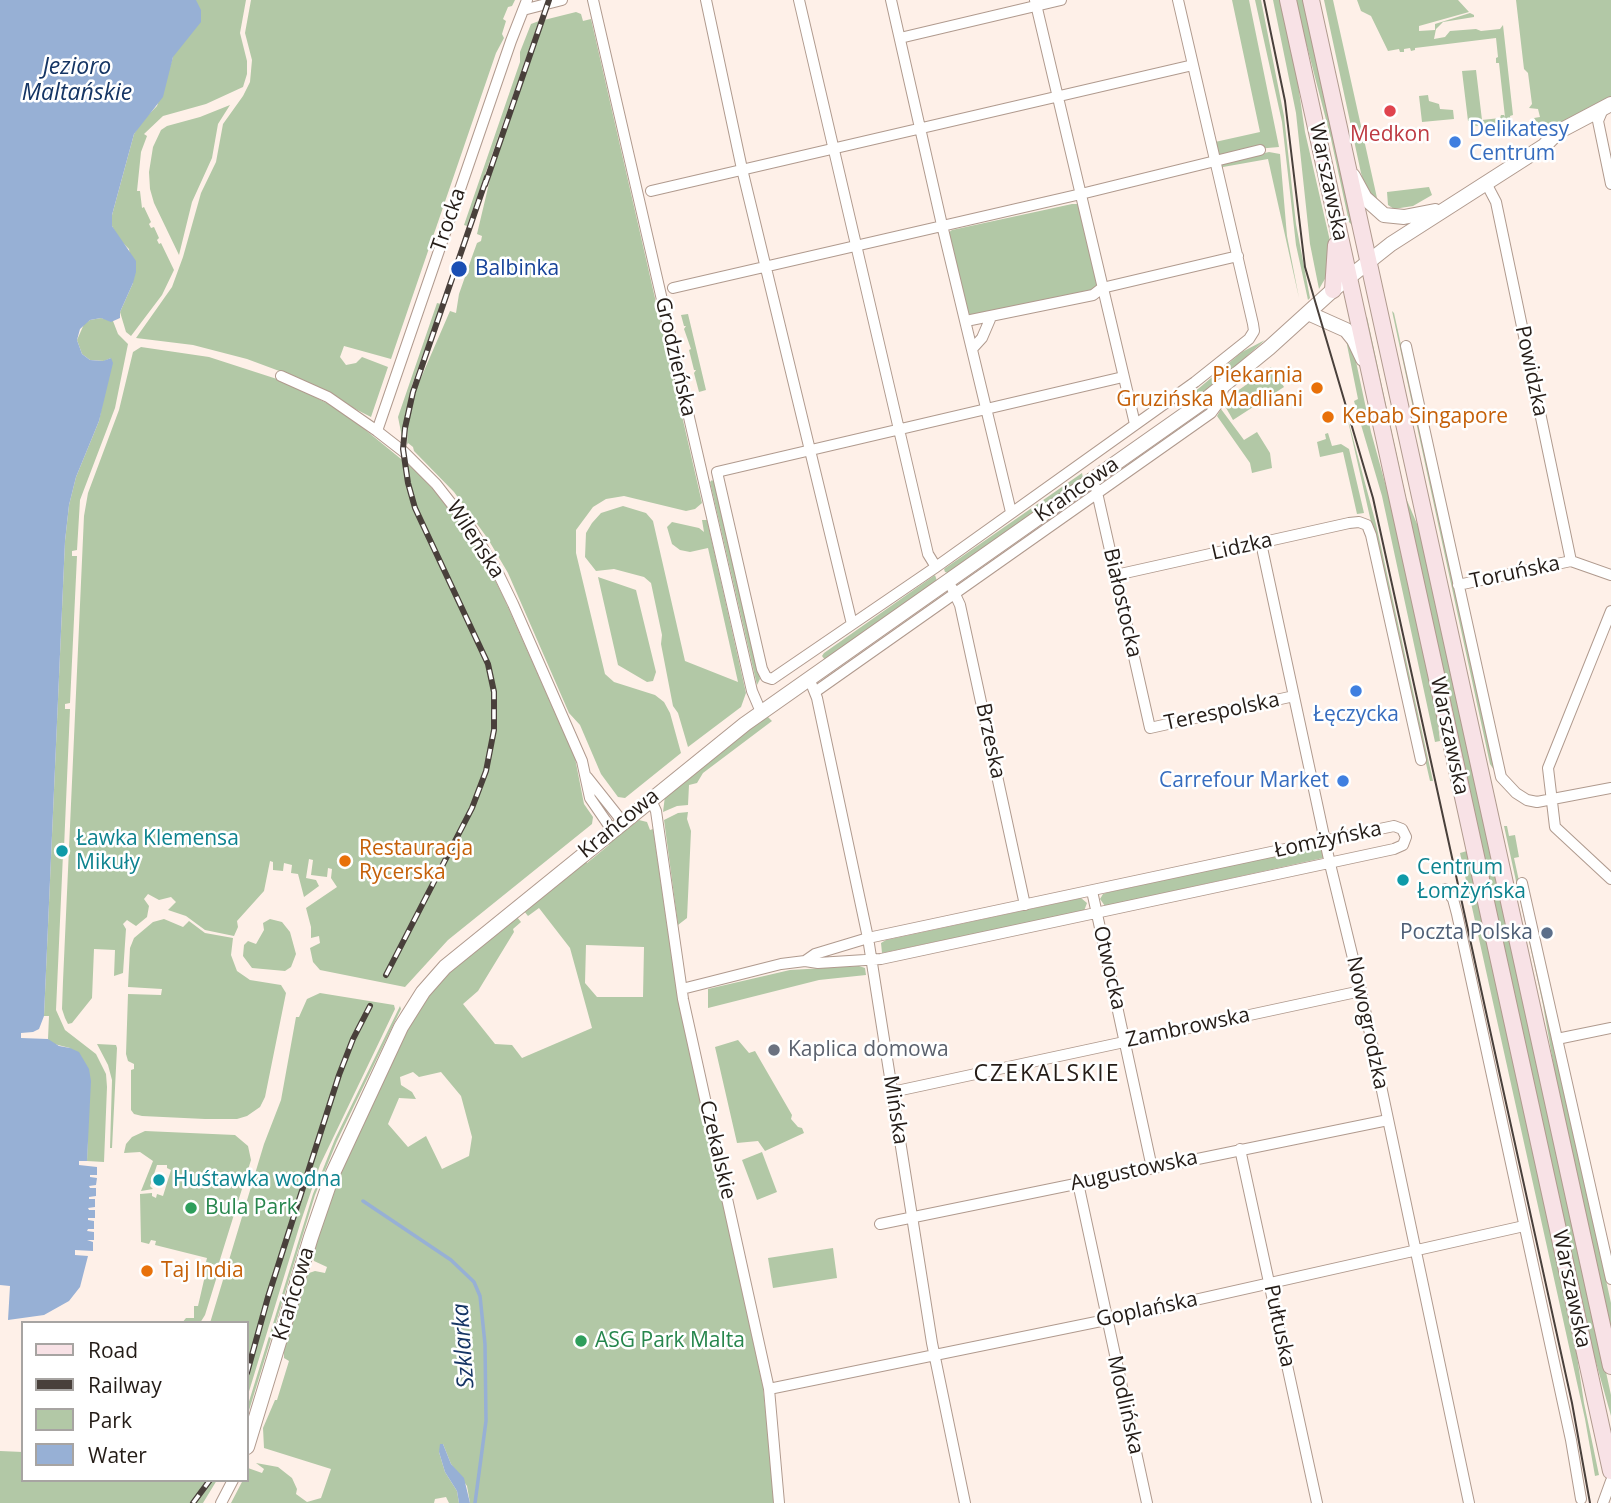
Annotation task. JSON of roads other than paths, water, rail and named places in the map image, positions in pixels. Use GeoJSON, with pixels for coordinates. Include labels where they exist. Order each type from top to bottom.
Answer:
{"type":"FeatureCollection","features":[{"type":"Feature","properties":{"kind":"main road","name":"Warszawska"},"geometry":{"type":"LineString","coordinates":[[1288,0],[1611,1471]]}},
{"type":"Feature","properties":{"kind":"main road","name":"Warszawska"},"geometry":{"type":"LineString","coordinates":[[1311,0],[1347,163],[1356,228],[1369,261],[1611,1366]]}},
{"type":"Feature","properties":{"kind":"main road"},"geometry":{"type":"LineString","coordinates":[[1335,211],[1356,228]]}},
{"type":"Feature","properties":{"kind":"main road"},"geometry":{"type":"LineString","coordinates":[[1333,290],[1335,211]]}},
{"type":"Feature","properties":{"kind":"main road"},"geometry":{"type":"LineString","coordinates":[[1349,277],[1378,310]]}},
{"type":"Feature","properties":{"kind":"street"},"geometry":{"type":"LineString","coordinates":[[525,5],[562,0]]}},
{"type":"Feature","properties":{"kind":"street","name":"Grodzieńska"},"geometry":{"type":"LineString","coordinates":[[593,0],[752,691],[761,712]]}},
{"type":"Feature","properties":{"kind":"street"},"geometry":{"type":"LineString","coordinates":[[705,0],[742,169],[852,624]]}},
{"type":"Feature","properties":{"kind":"street"},"geometry":{"type":"LineString","coordinates":[[799,0],[928,554],[936,567]]}},
{"type":"Feature","properties":{"kind":"street"},"geometry":{"type":"LineString","coordinates":[[891,0],[1011,512]]}},
{"type":"Feature","properties":{"kind":"street"},"geometry":{"type":"LineString","coordinates":[[900,38],[1036,3],[1061,0]]}},
{"type":"Feature","properties":{"kind":"street"},"geometry":{"type":"LineString","coordinates":[[966,321],[1093,295],[1102,288],[1238,256],[1178,0]]}},
{"type":"Feature","properties":{"kind":"street"},"geometry":{"type":"LineString","coordinates":[[1036,3],[1135,424]]}},
{"type":"Feature","properties":{"kind":"street","name":"Trocka"},"geometry":{"type":"LineString","coordinates":[[377,431],[525,5]]}},
{"type":"Feature","properties":{"kind":"street"},"geometry":{"type":"LineString","coordinates":[[651,191],[1193,65]]}},
{"type":"Feature","properties":{"kind":"street"},"geometry":{"type":"LineString","coordinates":[[1606,112],[1611,184]]}},
{"type":"Feature","properties":{"kind":"street","name":"Krańcowa"},"geometry":{"type":"LineString","coordinates":[[248,1444],[333,1172],[391,1048],[413,1007],[436,976],[466,948],[617,825],[761,712],[812,685],[1095,486],[1224,385],[1369,261],[1544,146],[1563,140],[1606,112]]}},
{"type":"Feature","properties":{"kind":"street"},"geometry":{"type":"LineString","coordinates":[[673,288],[1259,150]]}},
{"type":"Feature","properties":{"kind":"street"},"geometry":{"type":"LineString","coordinates":[[1347,163],[1364,198],[1380,213],[1395,218],[1443,210]]}},
{"type":"Feature","properties":{"kind":"street","name":"Powidzka"},"geometry":{"type":"LineString","coordinates":[[1486,183],[1496,202],[1571,561]]}},
{"type":"Feature","properties":{"kind":"street","name":"Krańcowa"},"geometry":{"type":"LineString","coordinates":[[809,451],[717,472],[762,669],[766,677],[772,679],[936,567],[1195,382],[1249,339],[1254,331],[1238,256]]}},
{"type":"Feature","properties":{"kind":"street"},"geometry":{"type":"LineString","coordinates":[[1308,313],[1346,330],[1354,340],[1369,372]]}},
{"type":"Feature","properties":{"kind":"street"},"geometry":{"type":"LineString","coordinates":[[972,349],[982,338],[991,317]]}},
{"type":"Feature","properties":{"kind":"street","name":"Warszawska"},"geometry":{"type":"LineString","coordinates":[[1406,346],[1501,776],[1516,793],[1527,800],[1551,801]]}},
{"type":"Feature","properties":{"kind":"street","name":"Wileńska"},"geometry":{"type":"LineString","coordinates":[[281,376],[337,402],[377,431],[410,458],[460,513],[483,547],[513,604],[586,774],[590,799],[617,825]]}},
{"type":"Feature","properties":{"kind":"street"},"geometry":{"type":"LineString","coordinates":[[809,451],[1123,377]]}},
{"type":"Feature","properties":{"kind":"street","name":"Białostocka"},"geometry":{"type":"LineString","coordinates":[[1095,486],[1150,728]]}},
{"type":"Feature","properties":{"kind":"street","name":"Lidzka"},"geometry":{"type":"LineString","coordinates":[[1116,575],[1349,523],[1367,525]]}},
{"type":"Feature","properties":{"kind":"street","name":"Warszawska"},"geometry":{"type":"LineString","coordinates":[[1367,525],[1421,760]]}},
{"type":"Feature","properties":{"kind":"street","name":"Nowogrodzka"},"geometry":{"type":"LineString","coordinates":[[1261,543],[1469,1503]]}},
{"type":"Feature","properties":{"kind":"street","name":"Toruńska"},"geometry":{"type":"LineString","coordinates":[[1458,585],[1571,561],[1611,575]]}},
{"type":"Feature","properties":{"kind":"street","name":"Brzeska"},"geometry":{"type":"LineString","coordinates":[[952,587],[1025,905]]}},
{"type":"Feature","properties":{"kind":"street"},"geometry":{"type":"LineString","coordinates":[[1611,611],[1548,768],[1555,827],[1611,879]]}},
{"type":"Feature","properties":{"kind":"street","name":"Mińska"},"geometry":{"type":"LineString","coordinates":[[812,685],[869,939],[934,1354],[965,1503]]}},
{"type":"Feature","properties":{"kind":"street","name":"Terespolska"},"geometry":{"type":"LineString","coordinates":[[1150,728],[1294,696]]}},
{"type":"Feature","properties":{"kind":"street"},"geometry":{"type":"LineString","coordinates":[[1551,801],[1611,788]]}},
{"type":"Feature","properties":{"kind":"street","name":"Czekalskie"},"geometry":{"type":"LineString","coordinates":[[650,799],[656,811],[682,989],[769,1389],[779,1503]]}},
{"type":"Feature","properties":{"kind":"street","name":"Łomżyńska"},"geometry":{"type":"LineString","coordinates":[[682,989],[781,964],[805,961],[818,964],[872,961],[1330,864],[1398,848],[1405,843],[1406,837],[1402,829],[1394,826],[869,939],[816,954],[805,961]]}},
{"type":"Feature","properties":{"kind":"street","name":"Warszawska"},"geometry":{"type":"LineString","coordinates":[[1522,883],[1611,1279]]}},
{"type":"Feature","properties":{"kind":"street","name":"Warszawska"},"geometry":{"type":"LineString","coordinates":[[1445,889],[1453,899],[1457,914],[1569,1428],[1581,1499]]}},
{"type":"Feature","properties":{"kind":"street","name":"Otwocka"},"geometry":{"type":"LineString","coordinates":[[1092,891],[1152,1168]]}},
{"type":"Feature","properties":{"kind":"street","name":"Zambrowska"},"geometry":{"type":"LineString","coordinates":[[892,1092],[1360,991]]}},
{"type":"Feature","properties":{"kind":"street"},"geometry":{"type":"LineString","coordinates":[[1557,1039],[1611,1028]]}},
{"type":"Feature","properties":{"kind":"street","name":"Augustowska"},"geometry":{"type":"LineString","coordinates":[[880,1224],[1388,1120]]}},
{"type":"Feature","properties":{"kind":"street","name":"Pułtuska"},"geometry":{"type":"LineString","coordinates":[[1240,1149],[1317,1503]]}},
{"type":"Feature","properties":{"kind":"street","name":"Modlińska"},"geometry":{"type":"LineString","coordinates":[[1078,1183],[1147,1503]]}},
{"type":"Feature","properties":{"kind":"street","name":"Goplańska"},"geometry":{"type":"LineString","coordinates":[[769,1389],[1106,1320],[1524,1226]]}},
{"type":"Feature","properties":{"kind":"street"},"geometry":{"type":"LineString","coordinates":[[1603,1503],[1611,1481]]}},
{"type":"Feature","properties":{"kind":"street"},"geometry":{"type":"LineString","coordinates":[[221,1503],[232,1482]]}},
{"type":"Feature","properties":{"kind":"water","name":"Jezioro Maltańskie"},"geometry":{"type":"Polygon","coordinates":[[[0,0],[196,0],[201,10],[201,22],[173,57],[163,97],[134,134],[112,215],[112,226],[136,261],[133,283],[120,318],[111,322],[101,318],[90,320],[80,329],[77,340],[82,354],[90,360],[103,361],[111,358],[113,363],[99,421],[76,477],[69,505],[65,541],[44,1016],[39,1029],[21,1033],[21,1038],[48,1039],[59,1046],[79,1052],[89,1069],[91,1081],[87,1161],[79,1161],[79,1165],[97,1167],[97,1175],[90,1175],[97,1178],[96,1185],[89,1186],[96,1188],[96,1196],[89,1197],[95,1199],[95,1207],[88,1208],[95,1210],[95,1218],[88,1218],[94,1221],[94,1229],[87,1231],[94,1232],[94,1240],[87,1240],[93,1242],[93,1251],[75,1250],[75,1255],[88,1256],[80,1287],[69,1301],[44,1315],[8,1320],[10,1286],[0,1285],[0,0]]]}},
{"type":"Feature","properties":{"kind":"water"},"geometry":{"type":"Polygon","coordinates":[[[440,1444],[443,1444],[451,1464],[464,1478],[470,1503],[459,1503],[457,1491],[445,1472],[439,1452],[440,1444]]]}},
{"type":"Feature","properties":{"kind":"waterway","name":"Szklarka"},"geometry":{"type":"LineString","coordinates":[[363,1201],[451,1260],[474,1282],[480,1296],[485,1344],[486,1421],[475,1503]]}},
{"type":"Feature","properties":{"kind":"tram line"},"geometry":{"type":"LineString","coordinates":[[1264,0],[1285,101],[1305,267],[1373,498],[1572,1403],[1590,1503]]}},
{"type":"Feature","properties":{"kind":"railway"},"geometry":{"type":"LineString","coordinates":[[485,185],[549,0]]}},
{"type":"Feature","properties":{"kind":"railway"},"geometry":{"type":"LineString","coordinates":[[386,975],[472,808],[486,771],[494,730],[494,692],[488,664],[415,508],[403,449],[413,392],[487,177]]}},
{"type":"Feature","properties":{"kind":"railway"},"geometry":{"type":"LineString","coordinates":[[248,1369],[268,1297],[339,1075],[370,1006]]}},
{"type":"Feature","properties":{"kind":"railway"},"geometry":{"type":"LineString","coordinates":[[193,1503],[209,1482]]}},
{"type":"Feature","properties":{"kind":"place","name":"Medkon"},"geometry":{"type":"Point","coordinates":[1390,111]}},
{"type":"Feature","properties":{"kind":"place","name":"Delikatesy Centrum"},"geometry":{"type":"Point","coordinates":[1455,142]}},
{"type":"Feature","properties":{"kind":"place","name":"Balbinka"},"geometry":{"type":"Point","coordinates":[459,269]}},
{"type":"Feature","properties":{"kind":"place","name":"Piekarnia Gruzińska Madliani"},"geometry":{"type":"Point","coordinates":[1317,388]}},
{"type":"Feature","properties":{"kind":"place","name":"Kebab Singapore"},"geometry":{"type":"Point","coordinates":[1328,417]}},
{"type":"Feature","properties":{"kind":"place","name":"Łęczycka"},"geometry":{"type":"Point","coordinates":[1356,691]}},
{"type":"Feature","properties":{"kind":"place","name":"Carrefour Market"},"geometry":{"type":"Point","coordinates":[1343,781]}},
{"type":"Feature","properties":{"kind":"place","name":"Ławka Klemensa Mikuły"},"geometry":{"type":"Point","coordinates":[62,851]}},
{"type":"Feature","properties":{"kind":"place","name":"Restauracja Rycerska"},"geometry":{"type":"Point","coordinates":[345,861]}},
{"type":"Feature","properties":{"kind":"place","name":"Centrum Łomżyńska"},"geometry":{"type":"Point","coordinates":[1403,880]}},
{"type":"Feature","properties":{"kind":"place","name":"Poczta Polska"},"geometry":{"type":"Point","coordinates":[1547,933]}},
{"type":"Feature","properties":{"kind":"place","name":"Kaplica domowa"},"geometry":{"type":"Point","coordinates":[774,1050]}},
{"type":"Feature","properties":{"kind":"place","name":"Huśtawka wodna"},"geometry":{"type":"Point","coordinates":[159,1180]}},
{"type":"Feature","properties":{"kind":"place","name":"Bula Park"},"geometry":{"type":"Point","coordinates":[191,1208]}},
{"type":"Feature","properties":{"kind":"place","name":"Taj India"},"geometry":{"type":"Point","coordinates":[147,1271]}},
{"type":"Feature","properties":{"kind":"place","name":"ASG Park Malta"},"geometry":{"type":"Point","coordinates":[581,1341]}},
{"type":"Feature","properties":{"kind":"district","name":"CZEKALSKIE"},"geometry":{"type":"Point","coordinates":[1047,1074]}}]}
